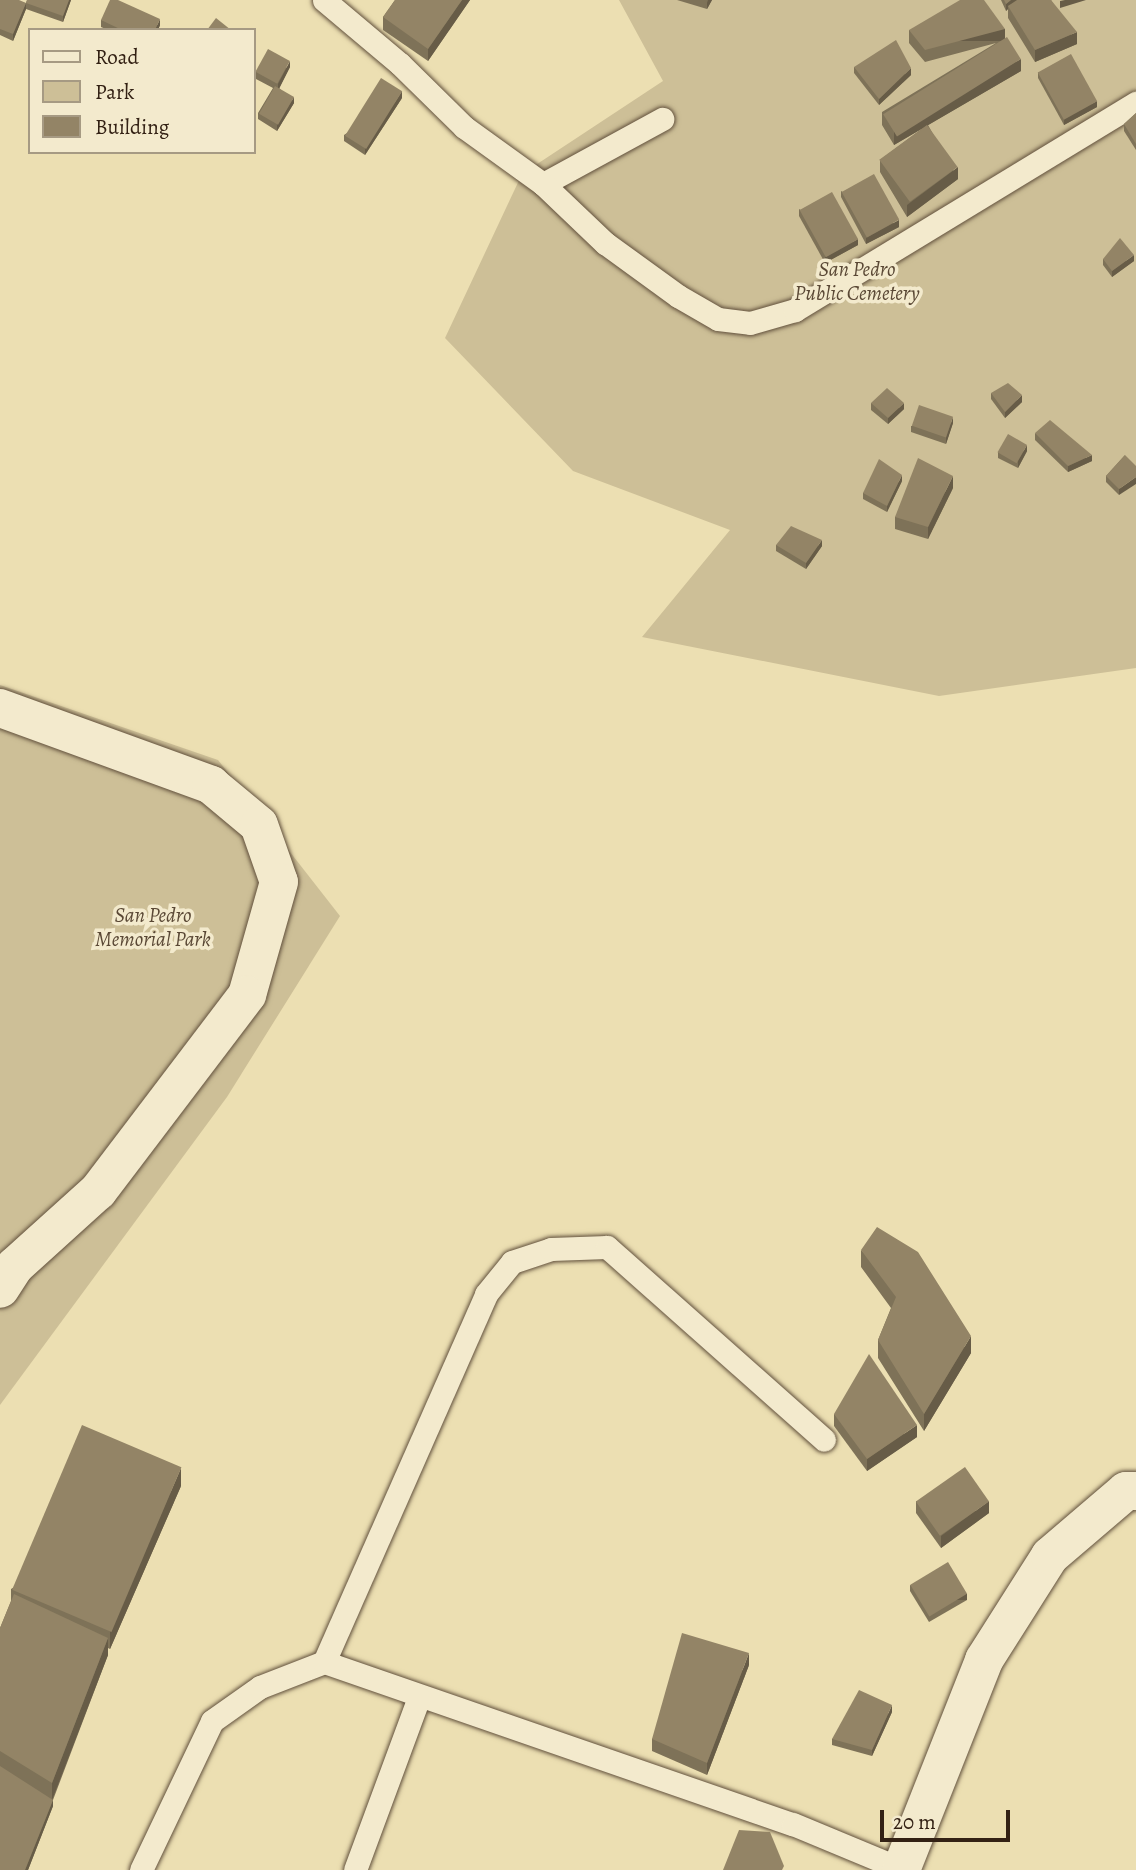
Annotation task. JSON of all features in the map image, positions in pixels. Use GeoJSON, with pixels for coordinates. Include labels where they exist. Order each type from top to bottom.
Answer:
{"type":"FeatureCollection","features":[{"type":"Feature","properties":{"kind":"street"},"geometry":{"type":"LineString","coordinates":[[0,708],[211,785],[259,825],[278,882],[247,995],[98,1191],[15,1266],[0,1289]]}},
{"type":"Feature","properties":{"kind":"street"},"geometry":{"type":"LineString","coordinates":[[901,1869],[984,1660],[1050,1556],[1126,1491],[1136,1491]]}},
{"type":"Feature","properties":{"kind":"lane"},"geometry":{"type":"LineString","coordinates":[[324,0],[400,64],[464,128],[543,184],[605,243],[678,296],[718,319],[750,323],[794,310],[1136,103]]}},
{"type":"Feature","properties":{"kind":"lane"},"geometry":{"type":"LineString","coordinates":[[543,184],[662,118]]}},
{"type":"Feature","properties":{"kind":"lane"},"geometry":{"type":"LineString","coordinates":[[324,1662],[486,1294],[512,1262],[551,1249],[607,1247],[824,1440]]}},
{"type":"Feature","properties":{"kind":"lane"},"geometry":{"type":"LineString","coordinates":[[141,1870],[212,1721],[260,1687],[324,1662],[793,1824],[901,1869]]}},
{"type":"Feature","properties":{"kind":"lane"},"geometry":{"type":"LineString","coordinates":[[355,1870],[419,1696]]}},
{"type":"Feature","properties":{"kind":"green space","name":"San Pedro Public Cemetery"},"geometry":{"type":"Polygon","coordinates":[[[619,0],[1136,0],[1136,668],[939,696],[642,637],[730,530],[573,471],[445,338],[522,174],[663,81],[619,0]]]}},
{"type":"Feature","properties":{"kind":"green space","name":"San Pedro Memorial Park"},"geometry":{"type":"Polygon","coordinates":[[[0,685],[218,760],[340,916],[227,1097],[0,1405],[0,685]]]}},
{"type":"Feature","properties":{"kind":"building"},"geometry":{"type":"Polygon","coordinates":[[[0,0],[19,0],[26,3],[13,34],[0,29],[0,0]]]}},
{"type":"Feature","properties":{"kind":"building"},"geometry":{"type":"Polygon","coordinates":[[[27,0],[69,0],[63,16],[26,3],[27,0]]]}},
{"type":"Feature","properties":{"kind":"building"},"geometry":{"type":"Polygon","coordinates":[[[110,0],[118,0],[160,19],[156,28],[118,28],[101,20],[110,0]]]}},
{"type":"Feature","properties":{"kind":"building"},"geometry":{"type":"Polygon","coordinates":[[[395,0],[462,0],[428,49],[383,17],[395,0]]]}},
{"type":"Feature","properties":{"kind":"building"},"geometry":{"type":"Polygon","coordinates":[[[960,0],[984,0],[1005,29],[925,50],[909,30],[960,0]]]}},
{"type":"Feature","properties":{"kind":"building"},"geometry":{"type":"Polygon","coordinates":[[[1017,0],[1051,0],[1077,32],[1035,50],[1008,6],[1017,0]]]}},
{"type":"Feature","properties":{"kind":"building"},"geometry":{"type":"Polygon","coordinates":[[[216,18],[228,28],[208,28],[216,18]]]}},
{"type":"Feature","properties":{"kind":"building"},"geometry":{"type":"Polygon","coordinates":[[[1007,37],[1021,59],[897,136],[883,114],[1007,37]]]}},
{"type":"Feature","properties":{"kind":"building"},"geometry":{"type":"Polygon","coordinates":[[[896,40],[911,68],[879,99],[854,67],[896,40]]]}},
{"type":"Feature","properties":{"kind":"building"},"geometry":{"type":"Polygon","coordinates":[[[268,49],[290,61],[277,84],[256,72],[268,49]]]}},
{"type":"Feature","properties":{"kind":"building"},"geometry":{"type":"Polygon","coordinates":[[[1071,54],[1097,101],[1064,120],[1038,72],[1071,54]]]}},
{"type":"Feature","properties":{"kind":"building"},"geometry":{"type":"Polygon","coordinates":[[[381,78],[402,91],[366,149],[345,136],[381,78]]]}},
{"type":"Feature","properties":{"kind":"building"},"geometry":{"type":"Polygon","coordinates":[[[275,86],[294,97],[278,125],[259,114],[275,86]]]}},
{"type":"Feature","properties":{"kind":"building"},"geometry":{"type":"Polygon","coordinates":[[[1136,113],[1136,144],[1124,124],[1136,113]]]}},
{"type":"Feature","properties":{"kind":"building"},"geometry":{"type":"Polygon","coordinates":[[[927,125],[958,167],[910,202],[879,160],[927,125]]]}},
{"type":"Feature","properties":{"kind":"building"},"geometry":{"type":"Polygon","coordinates":[[[874,174],[899,219],[867,237],[842,192],[874,174]]]}},
{"type":"Feature","properties":{"kind":"building"},"geometry":{"type":"Polygon","coordinates":[[[832,192],[858,239],[826,257],[800,210],[832,192]]]}},
{"type":"Feature","properties":{"kind":"building"},"geometry":{"type":"Polygon","coordinates":[[[1120,238],[1134,255],[1112,271],[1103,259],[1120,238]]]}},
{"type":"Feature","properties":{"kind":"building"},"geometry":{"type":"Polygon","coordinates":[[[1008,383],[1022,395],[1005,412],[991,393],[1008,383]]]}},
{"type":"Feature","properties":{"kind":"building"},"geometry":{"type":"Polygon","coordinates":[[[887,388],[904,403],[888,418],[871,403],[887,388]]]}},
{"type":"Feature","properties":{"kind":"building"},"geometry":{"type":"Polygon","coordinates":[[[919,405],[953,417],[946,438],[912,426],[919,405]]]}},
{"type":"Feature","properties":{"kind":"building"},"geometry":{"type":"Polygon","coordinates":[[[1050,420],[1092,455],[1068,466],[1035,433],[1050,420]]]}},
{"type":"Feature","properties":{"kind":"building"},"geometry":{"type":"Polygon","coordinates":[[[1008,434],[1027,445],[1017,463],[998,452],[1008,434]]]}},
{"type":"Feature","properties":{"kind":"building"},"geometry":{"type":"Polygon","coordinates":[[[1125,455],[1136,466],[1136,477],[1119,489],[1106,476],[1125,455]]]}},
{"type":"Feature","properties":{"kind":"building"},"geometry":{"type":"Polygon","coordinates":[[[918,458],[953,476],[928,527],[895,517],[918,458]]]}},
{"type":"Feature","properties":{"kind":"building"},"geometry":{"type":"Polygon","coordinates":[[[879,459],[902,475],[887,506],[863,493],[879,459]]]}},
{"type":"Feature","properties":{"kind":"building"},"geometry":{"type":"Polygon","coordinates":[[[791,526],[822,540],[806,563],[776,545],[791,526]]]}},
{"type":"Feature","properties":{"kind":"building"},"geometry":{"type":"Polygon","coordinates":[[[877,1227],[918,1252],[971,1336],[924,1414],[878,1340],[896,1297],[861,1250],[877,1227]]]}},
{"type":"Feature","properties":{"kind":"building"},"geometry":{"type":"Polygon","coordinates":[[[869,1354],[917,1425],[867,1459],[834,1414],[869,1354]]]}},
{"type":"Feature","properties":{"kind":"building"},"geometry":{"type":"Polygon","coordinates":[[[82,1425],[181,1467],[111,1632],[12,1590],[82,1425]]]}},
{"type":"Feature","properties":{"kind":"building"},"geometry":{"type":"Polygon","coordinates":[[[965,1467],[989,1501],[940,1536],[916,1501],[965,1467]]]}},
{"type":"Feature","properties":{"kind":"building"},"geometry":{"type":"Polygon","coordinates":[[[948,1562],[967,1594],[929,1616],[910,1585],[948,1562]]]}},
{"type":"Feature","properties":{"kind":"building"},"geometry":{"type":"Polygon","coordinates":[[[14,1594],[108,1638],[52,1783],[0,1751],[0,1628],[14,1594]]]}},
{"type":"Feature","properties":{"kind":"building"},"geometry":{"type":"Polygon","coordinates":[[[682,1633],[749,1653],[707,1763],[652,1739],[682,1633]]]}},
{"type":"Feature","properties":{"kind":"building"},"geometry":{"type":"Polygon","coordinates":[[[859,1690],[892,1705],[872,1750],[832,1739],[859,1690]]]}},
{"type":"Feature","properties":{"kind":"building"},"geometry":{"type":"Polygon","coordinates":[[[0,1766],[53,1800],[25,1870],[0,1870],[0,1766]]]}},
{"type":"Feature","properties":{"kind":"building"},"geometry":{"type":"Polygon","coordinates":[[[739,1830],[770,1832],[784,1866],[782,1870],[723,1870],[739,1830]]]}}]}
